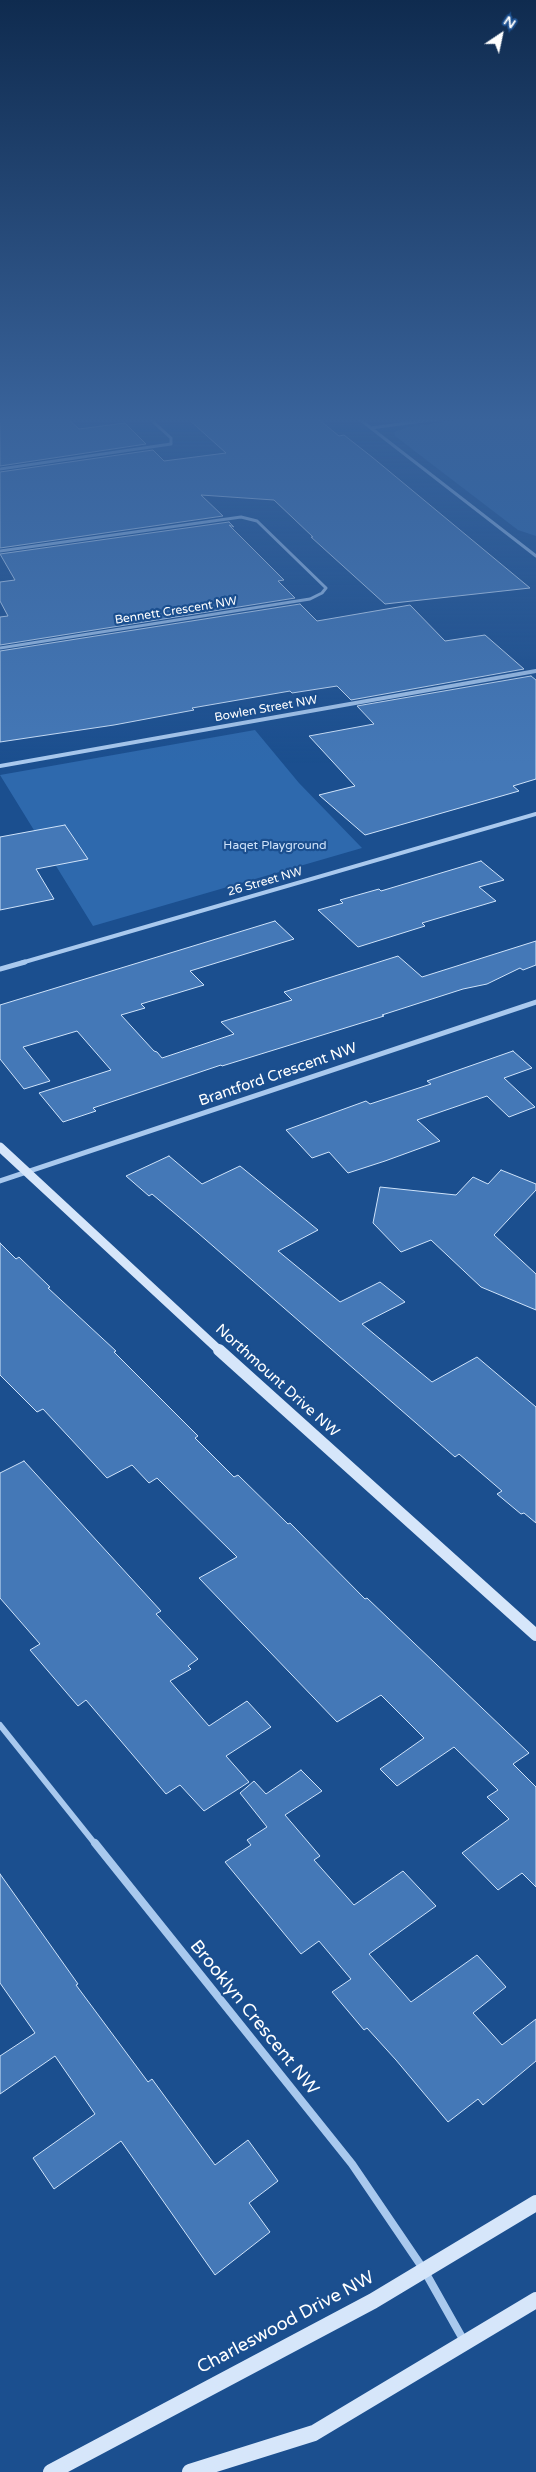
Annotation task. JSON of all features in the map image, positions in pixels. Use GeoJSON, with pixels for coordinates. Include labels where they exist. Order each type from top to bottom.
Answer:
{"type":"FeatureCollection","features":[{"type":"Feature","properties":{"kind":"street","name":"Bennett Crescent NW"},"geometry":{"type":"LineString","coordinates":[[0,551],[125,533]]}},
{"type":"Feature","properties":{"kind":"street","name":"Bennett Crescent NW"},"geometry":{"type":"LineString","coordinates":[[0,648],[310,598],[322,593],[326,588],[270,533]]}},
{"type":"Feature","properties":{"kind":"street"},"geometry":{"type":"LineString","coordinates":[[508,533],[536,555]]}},
{"type":"Feature","properties":{"kind":"street","name":"Bowlen Street NW"},"geometry":{"type":"LineString","coordinates":[[0,766],[536,671]]}},
{"type":"Feature","properties":{"kind":"street","name":"26 Street NW"},"geometry":{"type":"LineString","coordinates":[[0,969],[536,814]]}},
{"type":"Feature","properties":{"kind":"street","name":"Brantford Crescent NW"},"geometry":{"type":"LineString","coordinates":[[0,1181],[536,1002]]}},
{"type":"Feature","properties":{"kind":"street","name":"Northmount Drive NW"},"geometry":{"type":"LineString","coordinates":[[0,1147],[198,1331],[534,1632]]}},
{"type":"Feature","properties":{"kind":"street","name":"Brooklyn Crescent NW"},"geometry":{"type":"LineString","coordinates":[[0,1725],[352,2164],[424,2270],[466,2343]]}},
{"type":"Feature","properties":{"kind":"street","name":"Charleswood Drive NW"},"geometry":{"type":"LineString","coordinates":[[51,2472],[373,2301],[536,2203]]}},
{"type":"Feature","properties":{"kind":"street"},"geometry":{"type":"LineString","coordinates":[[190,2472],[314,2434],[536,2300]]}},
{"type":"Feature","properties":{"kind":"green space","name":"Haqet Playground"},"geometry":{"type":"Polygon","coordinates":[[[255,730],[299,783],[362,848],[93,926],[0,775],[255,730]]]}},
{"type":"Feature","properties":{"kind":"building"},"geometry":{"type":"Polygon","coordinates":[[[0,533],[102,533],[0,548],[0,533]]]}},
{"type":"Feature","properties":{"kind":"building"},"geometry":{"type":"Polygon","coordinates":[[[148,533],[237,533],[284,580],[278,581],[295,598],[0,645],[0,617],[8,616],[0,601],[0,582],[15,580],[0,554],[148,533]]]}},
{"type":"Feature","properties":{"kind":"building"},"geometry":{"type":"Polygon","coordinates":[[[309,533],[464,533],[530,588],[385,604],[311,537],[313,537],[309,533]]]}},
{"type":"Feature","properties":{"kind":"building"},"geometry":{"type":"Polygon","coordinates":[[[300,604],[317,621],[410,605],[445,641],[485,635],[524,669],[351,700],[337,686],[292,693],[290,691],[192,708],[194,710],[114,725],[0,742],[0,651],[300,604]]]}},
{"type":"Feature","properties":{"kind":"building"},"geometry":{"type":"Polygon","coordinates":[[[531,676],[536,680],[536,779],[513,786],[519,791],[365,835],[319,795],[355,786],[309,736],[374,724],[357,706],[531,676]]]}},
{"type":"Feature","properties":{"kind":"building"},"geometry":{"type":"Polygon","coordinates":[[[65,825],[88,859],[36,869],[54,899],[0,910],[0,837],[65,825]]]}},
{"type":"Feature","properties":{"kind":"building"},"geometry":{"type":"Polygon","coordinates":[[[481,861],[504,880],[479,887],[496,901],[422,923],[425,926],[358,947],[318,910],[343,903],[340,900],[379,889],[381,891],[481,861]]]}},
{"type":"Feature","properties":{"kind":"building"},"geometry":{"type":"Polygon","coordinates":[[[275,921],[294,939],[190,971],[204,985],[141,1004],[145,1008],[121,1015],[162,1058],[234,1034],[221,1022],[292,1000],[284,992],[398,956],[422,977],[536,941],[536,965],[523,970],[520,968],[487,984],[463,989],[382,1015],[384,1016],[221,1065],[93,1108],[96,1111],[63,1122],[39,1093],[111,1070],[77,1031],[23,1047],[50,1081],[24,1089],[0,1059],[0,1005],[275,921]]]}},
{"type":"Feature","properties":{"kind":"building"},"geometry":{"type":"Polygon","coordinates":[[[513,1051],[532,1068],[504,1078],[535,1107],[509,1117],[487,1096],[417,1120],[440,1141],[385,1161],[348,1173],[329,1152],[312,1158],[286,1130],[366,1101],[370,1104],[431,1084],[427,1081],[513,1051]]]}},
{"type":"Feature","properties":{"kind":"building"},"geometry":{"type":"Polygon","coordinates":[[[169,1156],[202,1184],[240,1166],[318,1230],[278,1251],[340,1302],[380,1282],[405,1302],[362,1324],[432,1382],[477,1357],[536,1407],[536,1523],[524,1513],[521,1514],[497,1494],[502,1491],[459,1454],[455,1457],[198,1233],[152,1194],[149,1196],[126,1176],[169,1156]]]}},
{"type":"Feature","properties":{"kind":"building"},"geometry":{"type":"Polygon","coordinates":[[[501,1170],[536,1184],[536,1190],[494,1235],[536,1274],[536,1310],[481,1287],[431,1240],[401,1252],[373,1223],[380,1187],[456,1195],[473,1177],[488,1184],[501,1170]]]}},
{"type":"Feature","properties":{"kind":"building"},"geometry":{"type":"Polygon","coordinates":[[[0,1243],[16,1259],[19,1257],[50,1287],[48,1288],[116,1351],[114,1352],[198,1436],[195,1438],[234,1477],[238,1475],[288,1524],[290,1523],[365,1599],[367,1598],[529,1753],[513,1764],[536,1787],[536,1887],[522,1873],[498,1890],[462,1853],[509,1819],[487,1797],[498,1790],[454,1747],[397,1786],[380,1769],[424,1738],[381,1695],[337,1722],[199,1578],[237,1557],[157,1478],[149,1483],[132,1465],[107,1478],[43,1409],[37,1412],[0,1375],[0,1243]]]}},
{"type":"Feature","properties":{"kind":"building"},"geometry":{"type":"Polygon","coordinates":[[[24,1461],[161,1611],[156,1614],[198,1659],[188,1666],[191,1669],[170,1681],[209,1726],[247,1701],[271,1727],[226,1756],[249,1782],[204,1811],[180,1785],[166,1794],[86,1700],[78,1706],[30,1650],[40,1644],[0,1598],[0,1473],[24,1461]]]}},
{"type":"Feature","properties":{"kind":"building"},"geometry":{"type":"Polygon","coordinates":[[[301,1770],[322,1791],[285,1815],[320,1856],[314,1860],[354,1905],[403,1871],[436,1906],[369,1954],[411,2002],[477,1955],[506,1987],[473,2013],[502,2045],[536,2019],[536,2061],[483,2105],[478,2099],[448,2122],[396,2060],[367,2028],[364,2030],[332,1992],[351,1979],[319,1941],[301,1954],[225,1862],[251,1845],[247,1840],[267,1827],[240,1793],[254,1781],[266,1794],[301,1770]]]}},
{"type":"Feature","properties":{"kind":"building"},"geometry":{"type":"Polygon","coordinates":[[[0,1874],[78,1984],[76,1985],[148,2082],[152,2079],[215,2165],[248,2140],[278,2181],[249,2203],[270,2232],[215,2275],[121,2141],[54,2189],[33,2158],[95,2114],[55,2056],[0,2094],[0,2056],[35,2033],[0,1983],[0,1874]]]}}]}
